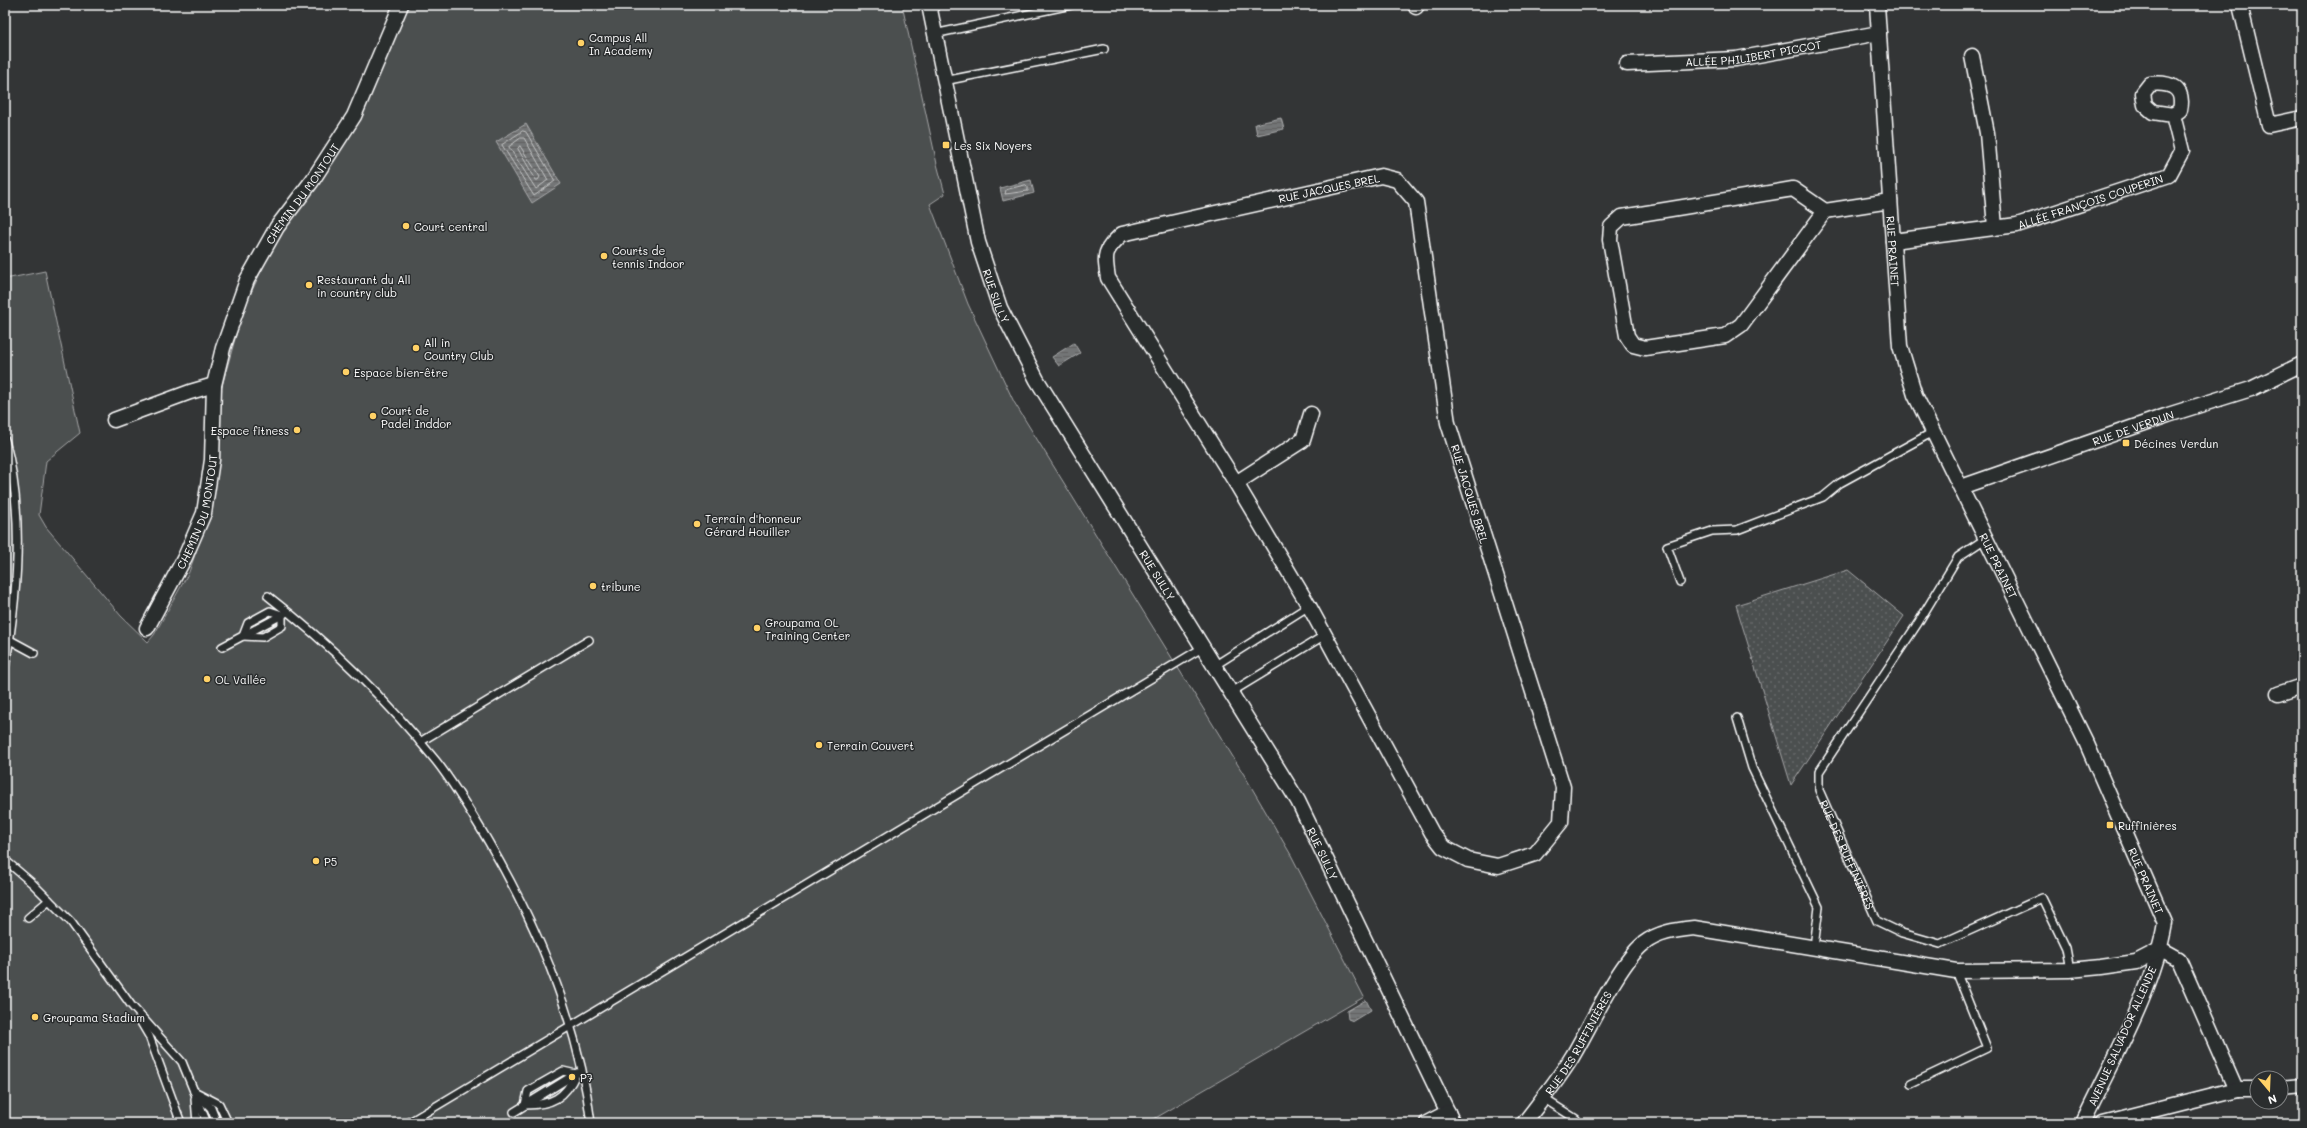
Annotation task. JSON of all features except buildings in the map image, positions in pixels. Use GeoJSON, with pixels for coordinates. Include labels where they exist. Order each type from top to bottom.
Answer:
{"type":"FeatureCollection","features":[{"type":"Feature","properties":{"kind":"street","name":"CHEMIN DU MONTOUT"},"geometry":{"type":"LineString","coordinates":[[146,628],[185,557],[204,513],[212,460],[214,385],[223,348],[247,280],[273,234],[312,181],[354,116],[401,5]]}},
{"type":"Feature","properties":{"kind":"street","name":"RUE SULLY"},"geometry":{"type":"LineString","coordinates":[[928,5],[978,242],[1000,308],[1037,380],[1298,801],[1450,1117]]}},
{"type":"Feature","properties":{"kind":"street","name":"RUE PRAINET"},"geometry":{"type":"LineString","coordinates":[[1877,5],[1900,346],[1915,395],[2086,742],[2165,923],[2161,949]]}},
{"type":"Feature","properties":{"kind":"street"},"geometry":{"type":"LineString","coordinates":[[2240,5],[2269,125],[2302,118]]}},
{"type":"Feature","properties":{"kind":"street","name":"ALLÉE PHILIBERT PICCOT"},"geometry":{"type":"LineString","coordinates":[[1627,64],[1736,59],[1879,33]]}},
{"type":"Feature","properties":{"kind":"street"},"geometry":{"type":"LineString","coordinates":[[1972,56],[1987,133],[1995,227]]}},
{"type":"Feature","properties":{"kind":"street","name":"ALLÉE FRANÇOIS COUPERIN"},"geometry":{"type":"LineString","coordinates":[[1893,240],[2017,225],[2170,175],[2182,151],[2173,115]]}},
{"type":"Feature","properties":{"kind":"street","name":"RUE JACQUES BREL"},"geometry":{"type":"LineString","coordinates":[[1381,176],[1397,180],[1416,202],[1448,423],[1563,787],[1561,822],[1535,854],[1498,866],[1468,860],[1443,847],[1432,833],[1309,606],[1236,483],[1108,278],[1105,260],[1108,248],[1122,234],[1381,176]]}},
{"type":"Feature","properties":{"kind":"street"},"geometry":{"type":"LineString","coordinates":[[1826,211],[1742,325],[1725,336],[1645,348],[1633,345],[1627,336],[1610,240],[1611,227],[1622,217],[1793,189],[1826,211],[1890,201]]}},
{"type":"Feature","properties":{"kind":"street","name":"RUE DE VERDUN"},"geometry":{"type":"LineString","coordinates":[[1961,487],[2168,415],[2251,389],[2302,364]]}},
{"type":"Feature","properties":{"kind":"street"},"geometry":{"type":"LineString","coordinates":[[114,420],[190,392],[214,385]]}},
{"type":"Feature","properties":{"kind":"street"},"geometry":{"type":"LineString","coordinates":[[1236,483],[1303,440],[1310,414]]}},
{"type":"Feature","properties":{"kind":"street"},"geometry":{"type":"LineString","coordinates":[[2278,694],[2302,686]]}},
{"type":"Feature","properties":{"kind":"street","name":"RUE DES RUFFINIÈRES"},"geometry":{"type":"LineString","coordinates":[[1524,1123],[1571,1058],[1623,968],[1642,945],[1654,937],[1672,931],[1694,928],[1956,971],[2070,970],[2136,962],[2161,949]]}},
{"type":"Feature","properties":{"kind":"street"},"geometry":{"type":"LineString","coordinates":[[2161,949],[2179,958],[2236,1089]]}},
{"type":"Feature","properties":{"kind":"street","name":"AVENUE SALVADOR ALLENDE"},"geometry":{"type":"LineString","coordinates":[[2083,1123],[2138,1007],[2161,949]]}},
{"type":"Feature","properties":{"kind":"street"},"geometry":{"type":"LineString","coordinates":[[2289,1088],[2302,1087]]}},
{"type":"Feature","properties":{"kind":"street"},"geometry":{"type":"LineString","coordinates":[[2102,1123],[2236,1089],[2249,1089]]}},
{"type":"Feature","properties":{"kind":"street"},"geometry":{"type":"LineString","coordinates":[[1427,1123],[1450,1117]]}},
{"type":"Feature","properties":{"kind":"lane"},"geometry":{"type":"LineString","coordinates":[[934,34],[1070,5]]}},
{"type":"Feature","properties":{"kind":"lane"},"geometry":{"type":"LineString","coordinates":[[944,81],[1104,49]]}},
{"type":"Feature","properties":{"kind":"lane"},"geometry":{"type":"LineString","coordinates":[[1680,582],[1667,546],[1712,531],[1737,530],[1823,497],[1840,483],[1933,432]]}},
{"type":"Feature","properties":{"kind":"lane"},"geometry":{"type":"LineString","coordinates":[[5,440],[12,465],[16,528],[14,613],[5,667]]}},
{"type":"Feature","properties":{"kind":"lane","name":"RUE DES RUFFINIÈRES"},"geometry":{"type":"LineString","coordinates":[[1985,539],[1958,557],[1918,623],[1819,772],[1819,790],[1877,921],[1902,933],[1940,944],[2042,898],[2066,948],[2070,970]]}},
{"type":"Feature","properties":{"kind":"lane"},"geometry":{"type":"LineString","coordinates":[[268,596],[285,613],[354,670],[437,762],[473,816],[502,865],[529,918],[554,977],[570,1026],[591,1123]]}},
{"type":"Feature","properties":{"kind":"lane"},"geometry":{"type":"LineString","coordinates":[[1214,666],[1309,606]]}},
{"type":"Feature","properties":{"kind":"lane"},"geometry":{"type":"LineString","coordinates":[[222,647],[285,613]]}},
{"type":"Feature","properties":{"kind":"lane"},"geometry":{"type":"LineString","coordinates":[[1230,693],[1325,635]]}},
{"type":"Feature","properties":{"kind":"lane"},"geometry":{"type":"LineString","coordinates":[[10,640],[34,653]]}},
{"type":"Feature","properties":{"kind":"lane"},"geometry":{"type":"LineString","coordinates":[[420,742],[589,640]]}},
{"type":"Feature","properties":{"kind":"lane"},"geometry":{"type":"LineString","coordinates":[[408,1123],[1202,648]]}},
{"type":"Feature","properties":{"kind":"lane"},"geometry":{"type":"LineString","coordinates":[[1737,718],[1752,768],[1819,906],[1814,947]]}},
{"type":"Feature","properties":{"kind":"lane"},"geometry":{"type":"LineString","coordinates":[[5,860],[71,922],[131,1005],[149,1036],[182,1123]]}},
{"type":"Feature","properties":{"kind":"lane"},"geometry":{"type":"LineString","coordinates":[[28,918],[49,900]]}},
{"type":"Feature","properties":{"kind":"lane"},"geometry":{"type":"LineString","coordinates":[[1911,1084],[1987,1048],[1956,971]]}},
{"type":"Feature","properties":{"kind":"lane"},"geometry":{"type":"LineString","coordinates":[[131,1005],[182,1062],[207,1123]]}},
{"type":"Feature","properties":{"kind":"lane"},"geometry":{"type":"LineString","coordinates":[[525,1106],[528,1091],[563,1071],[579,1072]]}},
{"type":"Feature","properties":{"kind":"lane"},"geometry":{"type":"LineString","coordinates":[[514,1112],[579,1072]]}},
{"type":"Feature","properties":{"kind":"lane"},"geometry":{"type":"LineString","coordinates":[[194,1091],[197,1123]]}},
{"type":"Feature","properties":{"kind":"lane"},"geometry":{"type":"LineString","coordinates":[[194,1091],[211,1108],[217,1123]]}},
{"type":"Feature","properties":{"kind":"lane"},"geometry":{"type":"LineString","coordinates":[[194,1091],[219,1104],[228,1123]]}},
{"type":"Feature","properties":{"kind":"lane"},"geometry":{"type":"LineString","coordinates":[[1543,1098],[1576,1119]]}},
{"type":"Feature","properties":{"kind":"shaded area"},"geometry":{"type":"Polygon","coordinates":[[[409,5],[902,5],[945,194],[930,204],[968,304],[1014,402],[1246,778],[1291,855],[1364,997],[1147,1123],[5,1123],[5,279],[45,271],[80,433],[46,461],[39,515],[46,527],[121,616],[148,642],[154,635],[189,572],[206,523],[215,475],[222,386],[243,310],[275,241],[304,204],[362,116],[409,5]]]}},
{"type":"Feature","properties":{"kind":"shaded area"},"geometry":{"type":"Polygon","coordinates":[[[1848,570],[1904,616],[1791,785],[1736,605],[1848,570]]]}},
{"type":"Feature","properties":{"kind":"water"},"geometry":{"type":"Polygon","coordinates":[[[1281,118],[1284,129],[1257,135],[1255,124],[1281,118]]]}},
{"type":"Feature","properties":{"kind":"water"},"geometry":{"type":"Polygon","coordinates":[[[526,124],[561,184],[532,203],[496,142],[526,124]]]}},
{"type":"Feature","properties":{"kind":"water"},"geometry":{"type":"Polygon","coordinates":[[[1031,180],[1034,193],[1003,201],[1000,188],[1031,180]]]}},
{"type":"Feature","properties":{"kind":"water"},"geometry":{"type":"Polygon","coordinates":[[[1074,343],[1080,353],[1059,366],[1052,357],[1074,343]]]}},
{"type":"Feature","properties":{"kind":"water"},"geometry":{"type":"Polygon","coordinates":[[[1366,1000],[1371,1010],[1353,1021],[1348,1019],[1347,1011],[1366,1000]]]}},
{"type":"Feature","properties":{"kind":"place","name":"Campus All In Academy"},"geometry":{"type":"Point","coordinates":[581,43]}},
{"type":"Feature","properties":{"kind":"place","name":"Les Six Noyers"},"geometry":{"type":"Point","coordinates":[946,145]}},
{"type":"Feature","properties":{"kind":"place","name":"Court central"},"geometry":{"type":"Point","coordinates":[406,226]}},
{"type":"Feature","properties":{"kind":"place","name":"Courts de tennis Indoor"},"geometry":{"type":"Point","coordinates":[604,256]}},
{"type":"Feature","properties":{"kind":"place","name":"Restaurant du All in country club"},"geometry":{"type":"Point","coordinates":[309,285]}},
{"type":"Feature","properties":{"kind":"place","name":"All in Country Club"},"geometry":{"type":"Point","coordinates":[416,348]}},
{"type":"Feature","properties":{"kind":"place","name":"Espace bien-être"},"geometry":{"type":"Point","coordinates":[346,372]}},
{"type":"Feature","properties":{"kind":"place","name":"Court de Padel Inddor"},"geometry":{"type":"Point","coordinates":[373,416]}},
{"type":"Feature","properties":{"kind":"place","name":"Espace fitness"},"geometry":{"type":"Point","coordinates":[297,430]}},
{"type":"Feature","properties":{"kind":"place","name":"Décines Verdun"},"geometry":{"type":"Point","coordinates":[2126,443]}},
{"type":"Feature","properties":{"kind":"place","name":"Terrain d'honneur Gérard Houiller"},"geometry":{"type":"Point","coordinates":[697,524]}},
{"type":"Feature","properties":{"kind":"place","name":"tribune"},"geometry":{"type":"Point","coordinates":[593,586]}},
{"type":"Feature","properties":{"kind":"place","name":"Groupama OL Training Center"},"geometry":{"type":"Point","coordinates":[757,628]}},
{"type":"Feature","properties":{"kind":"place","name":"OL Vallée"},"geometry":{"type":"Point","coordinates":[207,679]}},
{"type":"Feature","properties":{"kind":"place","name":"Terrain Couvert"},"geometry":{"type":"Point","coordinates":[819,745]}},
{"type":"Feature","properties":{"kind":"place","name":"Ruffinières"},"geometry":{"type":"Point","coordinates":[2110,825]}},
{"type":"Feature","properties":{"kind":"place","name":"P5"},"geometry":{"type":"Point","coordinates":[316,861]}},
{"type":"Feature","properties":{"kind":"place","name":"Groupama Stadium"},"geometry":{"type":"Point","coordinates":[35,1017]}},
{"type":"Feature","properties":{"kind":"place","name":"P7"},"geometry":{"type":"Point","coordinates":[572,1077]}}]}
